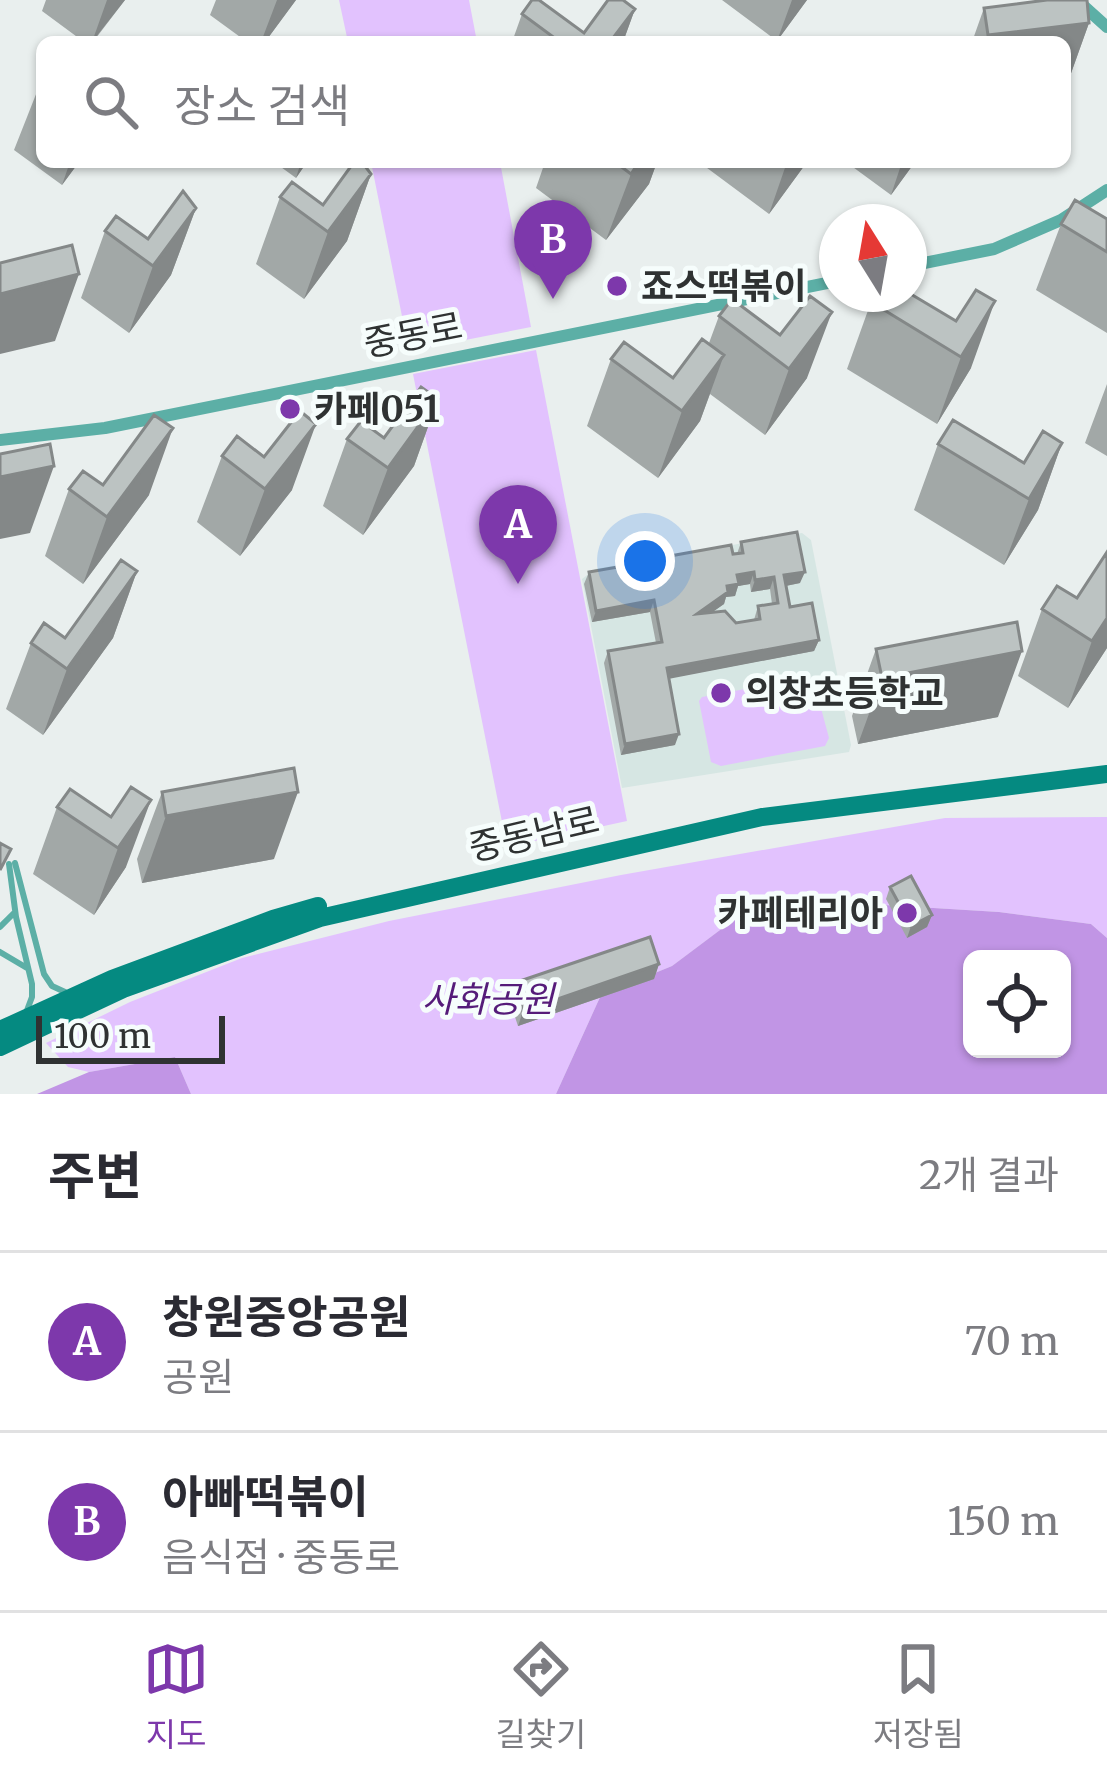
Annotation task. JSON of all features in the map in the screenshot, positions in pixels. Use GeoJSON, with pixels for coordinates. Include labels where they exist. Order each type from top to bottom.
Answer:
{"type":"FeatureCollection","features":[{"type":"Feature","properties":{"kind":"street"},"geometry":{"type":"LineString","coordinates":[[1077,0],[1107,27]]}},
{"type":"Feature","properties":{"kind":"street"},"geometry":{"type":"LineString","coordinates":[[927,262],[994,249],[1061,220],[1107,190]]}},
{"type":"Feature","properties":{"kind":"street","name":"중동로"},"geometry":{"type":"LineString","coordinates":[[0,440],[105,428],[819,284]]}},
{"type":"Feature","properties":{"kind":"street","name":"중동남로"},"geometry":{"type":"LineString","coordinates":[[0,1030],[81,993],[290,913],[752,808],[1107,762]]}},
{"type":"Feature","properties":{"kind":"street","name":"중동남로"},"geometry":{"type":"LineString","coordinates":[[0,1047],[123,989],[320,918],[763,817],[1107,774]]}},
{"type":"Feature","properties":{"kind":"lane"},"geometry":{"type":"LineString","coordinates":[[22,1020],[32,997],[12,864],[46,980],[56,989],[81,993]]}},
{"type":"Feature","properties":{"kind":"lane"},"geometry":{"type":"LineString","coordinates":[[0,927],[16,910]]}},
{"type":"Feature","properties":{"kind":"lane"},"geometry":{"type":"LineString","coordinates":[[0,952],[29,970]]}},
{"type":"Feature","properties":{"kind":"shaded area","name":"의창초등학교"},"geometry":{"type":"Polygon","coordinates":[[[802,533],[811,540],[849,752],[622,788],[582,579],[595,569],[802,533]]]}},
{"type":"Feature","properties":{"kind":"shaded area"},"geometry":{"type":"Polygon","coordinates":[[[884,905],[1091,924],[1107,938],[1107,1094],[556,1094],[601,995],[672,966],[748,909],[884,905]]]}},
{"type":"Feature","properties":{"kind":"shaded area"},"geometry":{"type":"Polygon","coordinates":[[[175,1057],[191,1094],[37,1094],[89,1072],[175,1057]]]}},
{"type":"Feature","properties":{"kind":"green space"},"geometry":{"type":"Polygon","coordinates":[[[339,0],[469,0],[476,36],[347,36],[339,0]]]}},
{"type":"Feature","properties":{"kind":"green space"},"geometry":{"type":"Polygon","coordinates":[[[372,168],[501,168],[531,327],[409,351],[372,168]]]}},
{"type":"Feature","properties":{"kind":"green space"},"geometry":{"type":"Polygon","coordinates":[[[536,350],[627,821],[507,847],[413,374],[536,350]]]}},
{"type":"Feature","properties":{"kind":"green space"},"geometry":{"type":"Polygon","coordinates":[[[804,678],[814,682],[829,738],[825,746],[721,766],[711,762],[702,697],[804,678]]]}},
{"type":"Feature","properties":{"kind":"green space","name":"사화공원"},"geometry":{"type":"Polygon","coordinates":[[[1107,817],[1107,938],[1091,924],[999,912],[884,905],[748,909],[672,966],[601,995],[556,1094],[191,1094],[175,1057],[89,1072],[68,1067],[46,1043],[130,1002],[242,958],[389,921],[945,818],[1107,817]]]}},
{"type":"Feature","properties":{"kind":"building"},"geometry":{"type":"Polygon","coordinates":[[[532,0],[539,0],[584,33],[608,0],[623,0],[635,9],[615,36],[552,36],[522,14],[532,0]]]}},
{"type":"Feature","properties":{"kind":"building"},"geometry":{"type":"Polygon","coordinates":[[[1087,0],[1089,23],[988,35],[984,8],[1087,0]]]}},
{"type":"Feature","properties":{"kind":"building"},"geometry":{"type":"Polygon","coordinates":[[[350,168],[366,168],[371,174],[328,232],[280,197],[292,182],[323,205],[350,168]]]}},
{"type":"Feature","properties":{"kind":"building"},"geometry":{"type":"Polygon","coordinates":[[[183,191],[196,208],[153,266],[105,231],[116,216],[148,239],[183,191]]]}},
{"type":"Feature","properties":{"kind":"building"},"geometry":{"type":"Polygon","coordinates":[[[1075,200],[1107,219],[1107,252],[1061,224],[1075,200]]]}},
{"type":"Feature","properties":{"kind":"building"},"geometry":{"type":"Polygon","coordinates":[[[72,245],[79,274],[0,294],[0,263],[72,245]]]}},
{"type":"Feature","properties":{"kind":"building"},"geometry":{"type":"Polygon","coordinates":[[[976,290],[995,301],[961,357],[887,312],[927,312],[927,304],[956,321],[976,290]]]}},
{"type":"Feature","properties":{"kind":"building"},"geometry":{"type":"Polygon","coordinates":[[[810,296],[819,303],[819,312],[832,312],[789,369],[719,316],[732,299],[780,335],[810,296]]]}},
{"type":"Feature","properties":{"kind":"building"},"geometry":{"type":"Polygon","coordinates":[[[702,339],[724,355],[682,411],[611,359],[624,342],[673,378],[702,339]]]}},
{"type":"Feature","properties":{"kind":"building"},"geometry":{"type":"Polygon","coordinates":[[[421,387],[438,399],[388,468],[347,439],[361,421],[384,438],[421,387]]]}},
{"type":"Feature","properties":{"kind":"building"},"geometry":{"type":"Polygon","coordinates":[[[300,411],[316,424],[265,489],[222,456],[237,436],[264,457],[300,411]]]}},
{"type":"Feature","properties":{"kind":"building"},"geometry":{"type":"Polygon","coordinates":[[[154,415],[173,428],[107,517],[69,489],[83,471],[103,485],[154,415]]]}},
{"type":"Feature","properties":{"kind":"building"},"geometry":{"type":"Polygon","coordinates":[[[953,420],[1024,463],[1043,431],[1062,443],[1029,499],[938,444],[953,420]]]}},
{"type":"Feature","properties":{"kind":"building"},"geometry":{"type":"Polygon","coordinates":[[[50,444],[54,466],[0,477],[0,454],[50,444]]]}},
{"type":"Feature","properties":{"kind":"building"},"geometry":{"type":"Polygon","coordinates":[[[797,532],[805,572],[784,575],[790,607],[812,603],[819,640],[667,668],[679,734],[625,744],[608,651],[662,642],[654,600],[596,611],[589,572],[635,564],[636,571],[661,566],[659,558],[731,545],[733,554],[743,553],[741,542],[797,532]],[[754,572],[737,575],[739,584],[727,586],[728,592],[697,614],[725,611],[736,623],[760,619],[758,606],[778,603],[774,577],[755,580],[754,572]]]}},
{"type":"Feature","properties":{"kind":"building"},"geometry":{"type":"Polygon","coordinates":[[[1107,552],[1107,618],[1092,641],[1042,609],[1057,586],[1077,598],[1107,552]]]}},
{"type":"Feature","properties":{"kind":"building"},"geometry":{"type":"Polygon","coordinates":[[[121,560],[137,571],[67,669],[31,643],[44,623],[65,638],[121,560]]]}},
{"type":"Feature","properties":{"kind":"building"},"geometry":{"type":"Polygon","coordinates":[[[1017,622],[1022,651],[882,678],[876,649],[1017,622]]]}},
{"type":"Feature","properties":{"kind":"building"},"geometry":{"type":"Polygon","coordinates":[[[294,768],[298,792],[166,816],[162,792],[294,768]]]}},
{"type":"Feature","properties":{"kind":"building"},"geometry":{"type":"Polygon","coordinates":[[[131,787],[151,800],[118,848],[57,807],[70,789],[111,817],[131,787]]]}},
{"type":"Feature","properties":{"kind":"building"},"geometry":{"type":"Polygon","coordinates":[[[0,843],[11,849],[0,870],[0,843]]]}},
{"type":"Feature","properties":{"kind":"building"},"geometry":{"type":"Polygon","coordinates":[[[911,876],[932,915],[911,926],[890,887],[911,876]]]}},
{"type":"Feature","properties":{"kind":"building"},"geometry":{"type":"Polygon","coordinates":[[[650,937],[659,964],[523,1011],[514,983],[650,937]]]}},
{"type":"Feature","properties":{"kind":"place","name":"죠스떡볶이"},"geometry":{"type":"Point","coordinates":[617,286]}},
{"type":"Feature","properties":{"kind":"place","name":"아빠떡볶이"},"geometry":{"type":"Point","coordinates":[553,299]}},
{"type":"Feature","properties":{"kind":"place","name":"카페051"},"geometry":{"type":"Point","coordinates":[290,409]}},
{"type":"Feature","properties":{"kind":"place","name":"창원중앙공원"},"geometry":{"type":"Point","coordinates":[518,584]}},
{"type":"Feature","properties":{"kind":"place","name":"의창초등학교"},"geometry":{"type":"Point","coordinates":[721,693]}},
{"type":"Feature","properties":{"kind":"place","name":"카페테리아"},"geometry":{"type":"Point","coordinates":[907,913]}}]}
